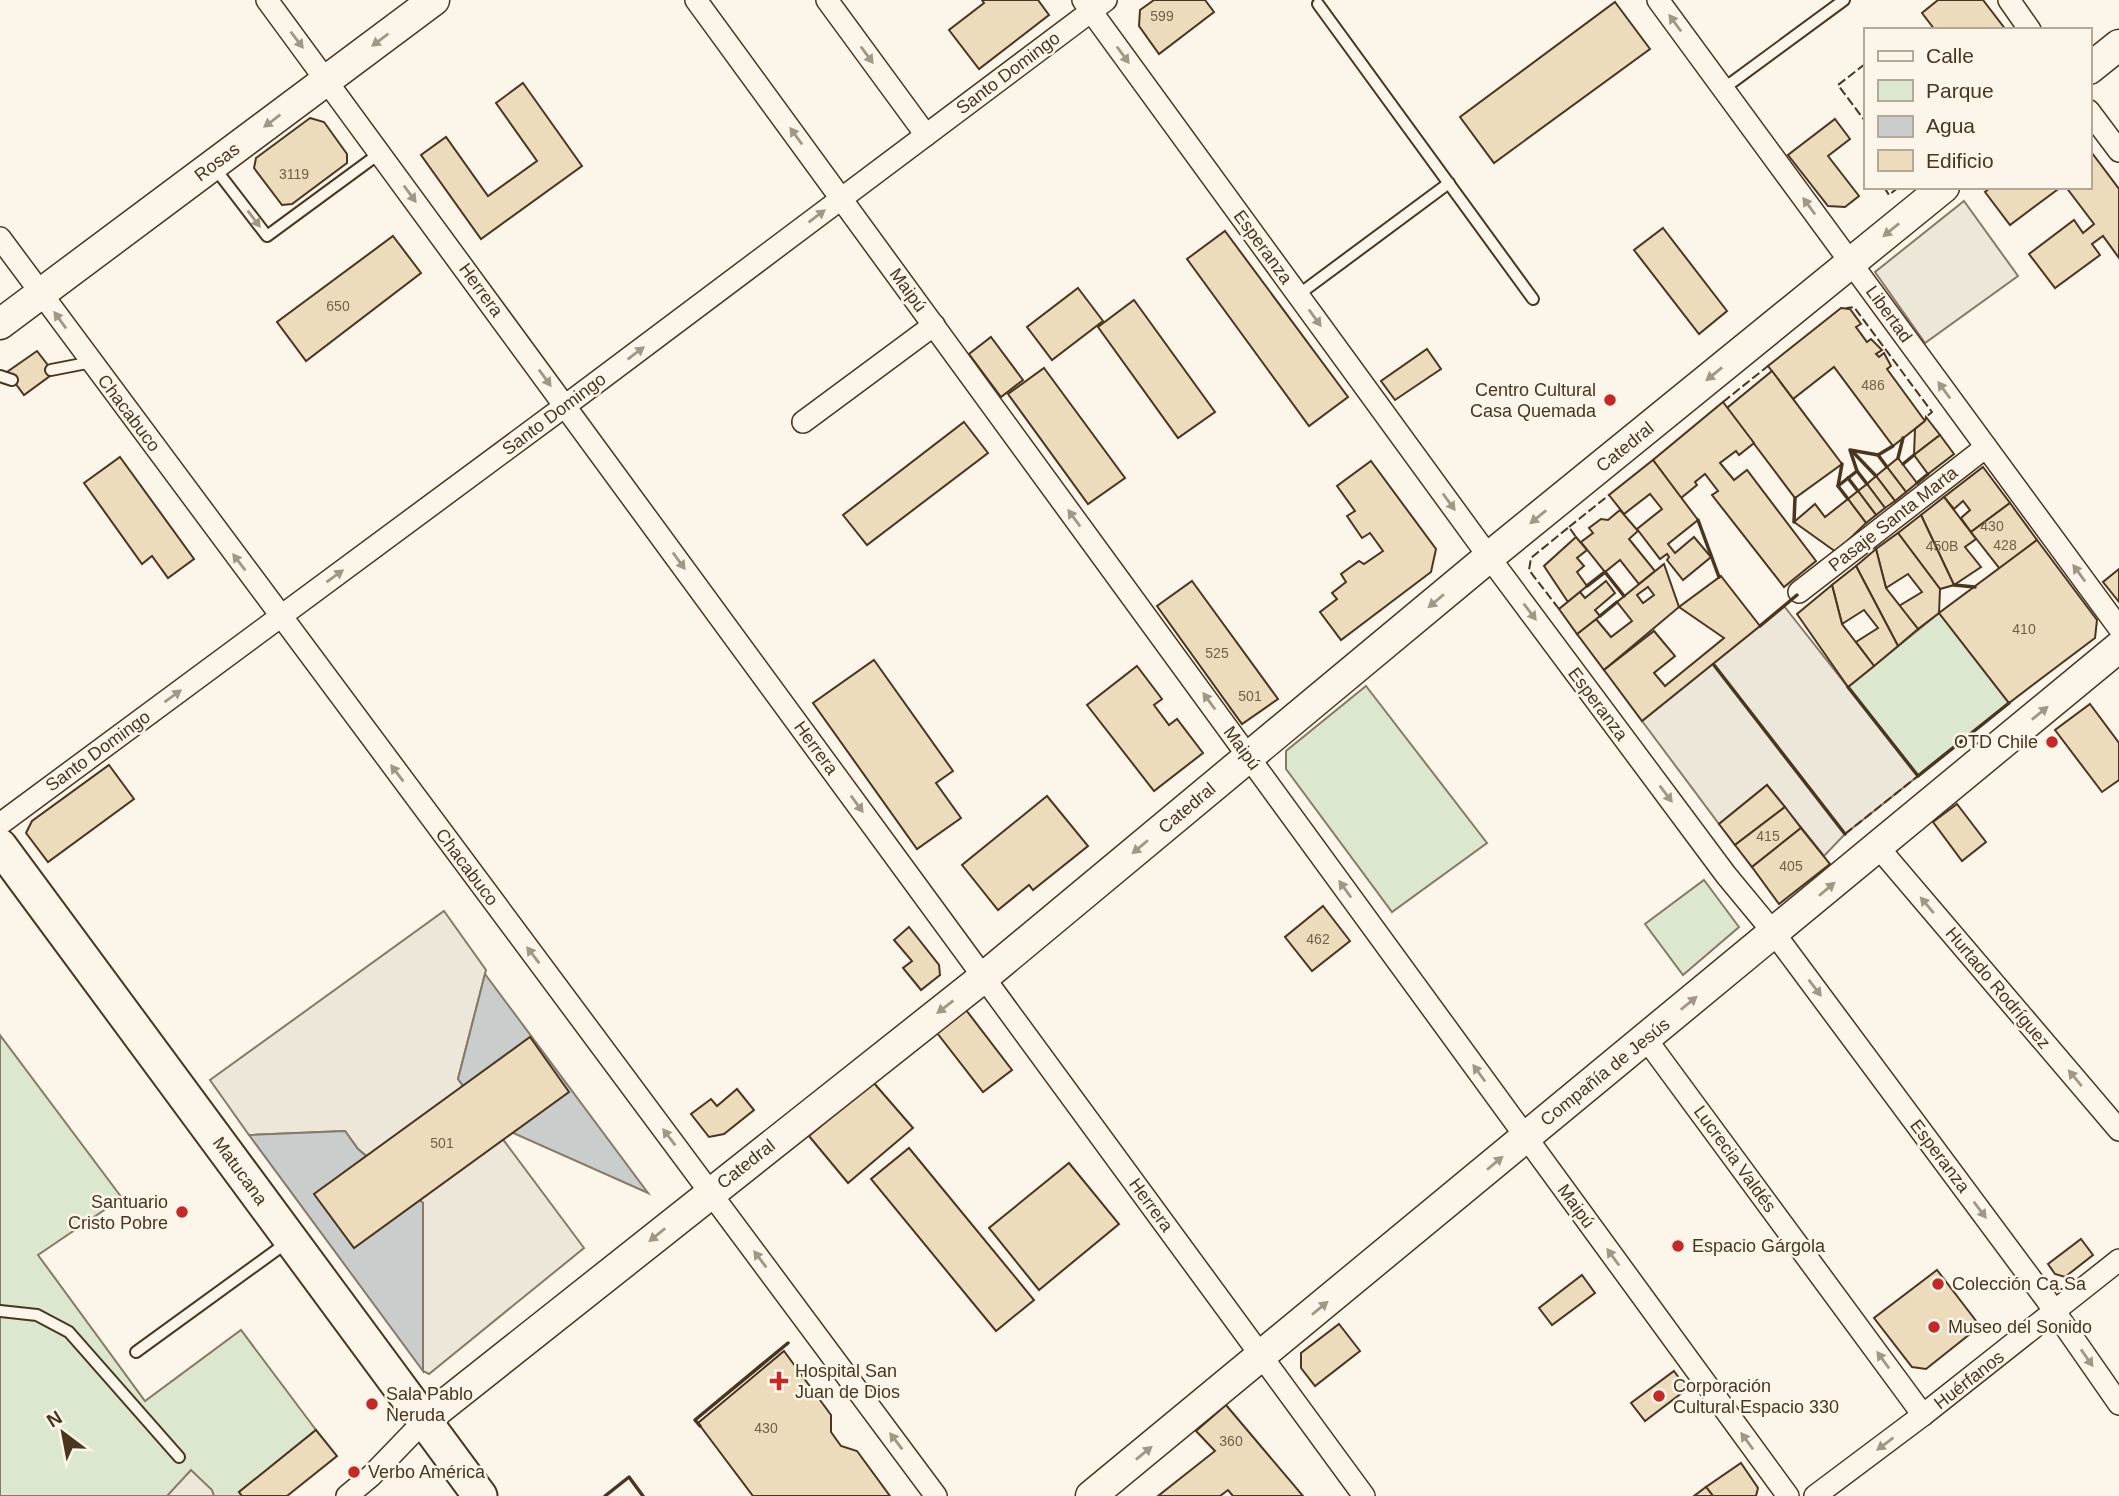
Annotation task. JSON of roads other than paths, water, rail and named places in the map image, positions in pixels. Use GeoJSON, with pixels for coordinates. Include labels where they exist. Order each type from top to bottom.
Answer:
{"type":"FeatureCollection","features":[{"type":"Feature","properties":{"kind":"main road","name":"Rosas"},"geometry":{"type":"LineString","coordinates":[[0,324],[434,0]]}},
{"type":"Feature","properties":{"kind":"main road"},"geometry":{"type":"LineString","coordinates":[[2091,67],[2119,45]]}},
{"type":"Feature","properties":{"kind":"main road","name":"Catedral"},"geometry":{"type":"LineString","coordinates":[[425,1420],[984,977],[1489,557],[1942,189]]}},
{"type":"Feature","properties":{"kind":"main road","name":"Compañía de Jesús"},"geometry":{"type":"LineString","coordinates":[[1091,1496],[2119,647]]}},
{"type":"Feature","properties":{"kind":"main road","name":"Matucana"},"geometry":{"type":"LineString","coordinates":[[0,846],[480,1496]]}},
{"type":"Feature","properties":{"kind":"street","name":"Herrera"},"geometry":{"type":"LineString","coordinates":[[267,0],[1364,1496]]}},
{"type":"Feature","properties":{"kind":"street","name":"Maipú"},"geometry":{"type":"LineString","coordinates":[[696,0],[1788,1496]]}},
{"type":"Feature","properties":{"kind":"street"},"geometry":{"type":"LineString","coordinates":[[827,0],[926,135]]}},
{"type":"Feature","properties":{"kind":"street","name":"Libertad"},"geometry":{"type":"LineString","coordinates":[[1658,0],[2119,628]]}},
{"type":"Feature","properties":{"kind":"street"},"geometry":{"type":"LineString","coordinates":[[2009,0],[2029,28]]}},
{"type":"Feature","properties":{"kind":"street","name":"Santo Domingo"},"geometry":{"type":"LineString","coordinates":[[0,824],[565,406],[926,135],[1093,4]]}},
{"type":"Feature","properties":{"kind":"street","name":"Esperanza"},"geometry":{"type":"LineString","coordinates":[[1093,4],[1298,295],[1489,557],[1727,875],[1774,933],[2055,1312],[2119,1404]]}},
{"type":"Feature","properties":{"kind":"street"},"geometry":{"type":"LineString","coordinates":[[2091,114],[2119,151]]}},
{"type":"Feature","properties":{"kind":"street","name":"Chacabuco"},"geometry":{"type":"LineString","coordinates":[[0,238],[936,1496]]}},
{"type":"Feature","properties":{"kind":"street"},"geometry":{"type":"LineString","coordinates":[[803,422],[934,325]]}},
{"type":"Feature","properties":{"kind":"street","name":"Pasaje Santa Marta"},"geometry":{"type":"LineString","coordinates":[[1799,592],[1986,447]]}},
{"type":"Feature","properties":{"kind":"street","name":"Hurtado Rodríguez"},"geometry":{"type":"LineString","coordinates":[[1878,847],[2119,1130]]}},
{"type":"Feature","properties":{"kind":"street","name":"Lucrecia Valdés"},"geometry":{"type":"LineString","coordinates":[[1646,1039],[1923,1415]]}},
{"type":"Feature","properties":{"kind":"street","name":"Huérfanos"},"geometry":{"type":"LineString","coordinates":[[1815,1496],[1923,1415],[2119,1260]]}},
{"type":"Feature","properties":{"kind":"street"},"geometry":{"type":"LineString","coordinates":[[346,1496],[371,1476],[425,1420]]}},
{"type":"Feature","properties":{"kind":"lane"},"geometry":{"type":"LineString","coordinates":[[1723,89],[1844,0]]}},
{"type":"Feature","properties":{"kind":"lane"},"geometry":{"type":"LineString","coordinates":[[1318,4],[1534,299]]}},
{"type":"Feature","properties":{"kind":"lane"},"geometry":{"type":"LineString","coordinates":[[212,165],[267,236],[380,153]]}},
{"type":"Feature","properties":{"kind":"lane"},"geometry":{"type":"LineString","coordinates":[[1298,295],[1449,183]]}},
{"type":"Feature","properties":{"kind":"lane"},"geometry":{"type":"LineString","coordinates":[[51,370],[92,362]]}},
{"type":"Feature","properties":{"kind":"lane"},"geometry":{"type":"LineString","coordinates":[[0,376],[12,380]]}},
{"type":"Feature","properties":{"kind":"lane"},"geometry":{"type":"LineString","coordinates":[[136,1352],[291,1239]]}},
{"type":"Feature","properties":{"kind":"lane"},"geometry":{"type":"LineString","coordinates":[[0,1311],[37,1315],[69,1332],[179,1457]]}},
{"type":"Feature","properties":{"kind":"water"},"geometry":{"type":"Polygon","coordinates":[[[485,974],[648,1193],[491,1123],[458,1079],[485,974]]]}},
{"type":"Feature","properties":{"kind":"water"},"geometry":{"type":"Polygon","coordinates":[[[345,1131],[358,1149],[423,1203],[423,1371],[249,1135],[345,1131]]]}},
{"type":"Feature","properties":{"kind":"place","name":"Centro Cultural Casa Quemada"},"geometry":{"type":"Point","coordinates":[1610,400]}},
{"type":"Feature","properties":{"kind":"place","name":"OTD Chile"},"geometry":{"type":"Point","coordinates":[2052,742]}},
{"type":"Feature","properties":{"kind":"place","name":"Santuario Cristo Pobre"},"geometry":{"type":"Point","coordinates":[182,1212]}},
{"type":"Feature","properties":{"kind":"place","name":"Espacio Gárgola"},"geometry":{"type":"Point","coordinates":[1678,1246]}},
{"type":"Feature","properties":{"kind":"place","name":"Colección Ca.Sa"},"geometry":{"type":"Point","coordinates":[1938,1284]}},
{"type":"Feature","properties":{"kind":"place","name":"Museo del Sonido"},"geometry":{"type":"Point","coordinates":[1934,1327]}},
{"type":"Feature","properties":{"kind":"place","name":"Hospital San Juan de Dios"},"geometry":{"type":"Point","coordinates":[779,1381]}},
{"type":"Feature","properties":{"kind":"place","name":"Corporación Cultural Espacio 330"},"geometry":{"type":"Point","coordinates":[1659,1396]}},
{"type":"Feature","properties":{"kind":"place","name":"Sala Pablo Neruda"},"geometry":{"type":"Point","coordinates":[372,1404]}},
{"type":"Feature","properties":{"kind":"place","name":"Verbo América"},"geometry":{"type":"Point","coordinates":[354,1472]}}]}
